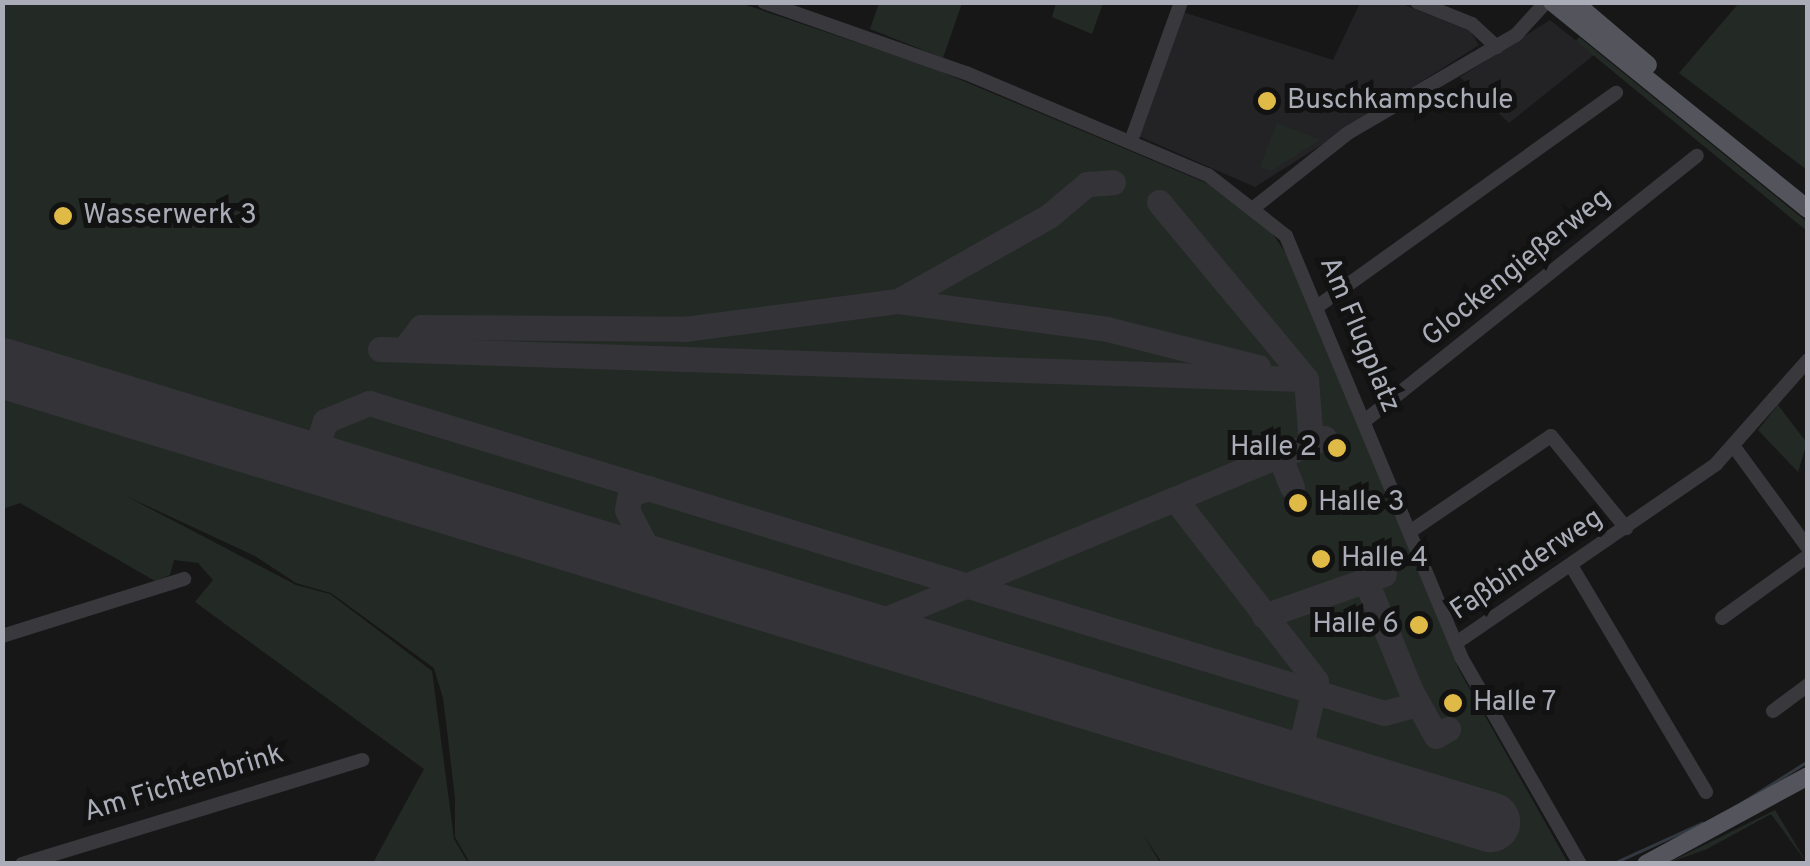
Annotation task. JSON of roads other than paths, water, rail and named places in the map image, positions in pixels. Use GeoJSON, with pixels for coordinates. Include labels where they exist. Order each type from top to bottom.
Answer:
{"type":"FeatureCollection","features":[{"type":"Feature","properties":{"kind":"main road"},"geometry":{"type":"LineString","coordinates":[[1549,2],[1808,209]]}},
{"type":"Feature","properties":{"kind":"main road"},"geometry":{"type":"LineString","coordinates":[[1574,2],[1808,195]]}},
{"type":"Feature","properties":{"kind":"main road"},"geometry":{"type":"LineString","coordinates":[[1646,864],[1808,776]]}},
{"type":"Feature","properties":{"kind":"street","name":"Am Flugplatz"},"geometry":{"type":"LineString","coordinates":[[764,2],[802,9],[1131,141],[1256,206],[1298,254],[1456,643],[1580,864]]}},
{"type":"Feature","properties":{"kind":"street"},"geometry":{"type":"LineString","coordinates":[[1131,141],[1181,2]]}},
{"type":"Feature","properties":{"kind":"street"},"geometry":{"type":"LineString","coordinates":[[1417,2],[1472,24],[1497,47]]}},
{"type":"Feature","properties":{"kind":"street"},"geometry":{"type":"LineString","coordinates":[[1256,206],[1348,132],[1497,47],[1549,2]]}},
{"type":"Feature","properties":{"kind":"street"},"geometry":{"type":"LineString","coordinates":[[1321,304],[1616,93]]}},
{"type":"Feature","properties":{"kind":"street","name":"Glockengießerweg"},"geometry":{"type":"LineString","coordinates":[[1367,419],[1697,156]]}},
{"type":"Feature","properties":{"kind":"street","name":"Faßbinderweg"},"geometry":{"type":"LineString","coordinates":[[1456,643],[1572,567],[1735,448],[1808,360]]}},
{"type":"Feature","properties":{"kind":"street","name":"Faßbinderweg"},"geometry":{"type":"LineString","coordinates":[[1412,531],[1551,436],[1626,528]]}},
{"type":"Feature","properties":{"kind":"street"},"geometry":{"type":"LineString","coordinates":[[1735,448],[1808,548]]}},
{"type":"Feature","properties":{"kind":"street"},"geometry":{"type":"LineString","coordinates":[[1722,618],[1808,556]]}},
{"type":"Feature","properties":{"kind":"street"},"geometry":{"type":"LineString","coordinates":[[1572,567],[1706,792]]}},
{"type":"Feature","properties":{"kind":"street"},"geometry":{"type":"LineString","coordinates":[[2,636],[184,579]]}},
{"type":"Feature","properties":{"kind":"street"},"geometry":{"type":"LineString","coordinates":[[1773,711],[1808,685]]}},
{"type":"Feature","properties":{"kind":"street","name":"Am Fichtenbrink"},"geometry":{"type":"LineString","coordinates":[[22,864],[362,760]]}},
{"type":"Feature","properties":{"kind":"waterway"},"geometry":{"type":"LineString","coordinates":[[1741,803],[1808,761]]}},
{"type":"Feature","properties":{"kind":"waterway"},"geometry":{"type":"LineString","coordinates":[[1612,864],[1702,823]]}},
{"type":"Feature","properties":{"kind":"place","name":"Buschkampschule"},"geometry":{"type":"Point","coordinates":[1267,101]}},
{"type":"Feature","properties":{"kind":"place","name":"Wasserwerk 3"},"geometry":{"type":"Point","coordinates":[63,216]}},
{"type":"Feature","properties":{"kind":"place","name":"Halle 2"},"geometry":{"type":"Point","coordinates":[1337,448]}},
{"type":"Feature","properties":{"kind":"place","name":"Halle 3"},"geometry":{"type":"Point","coordinates":[1298,503]}},
{"type":"Feature","properties":{"kind":"place","name":"Halle 4"},"geometry":{"type":"Point","coordinates":[1321,559]}},
{"type":"Feature","properties":{"kind":"place","name":"Halle 6"},"geometry":{"type":"Point","coordinates":[1419,625]}},
{"type":"Feature","properties":{"kind":"place","name":"Halle 7"},"geometry":{"type":"Point","coordinates":[1453,703]}}]}
